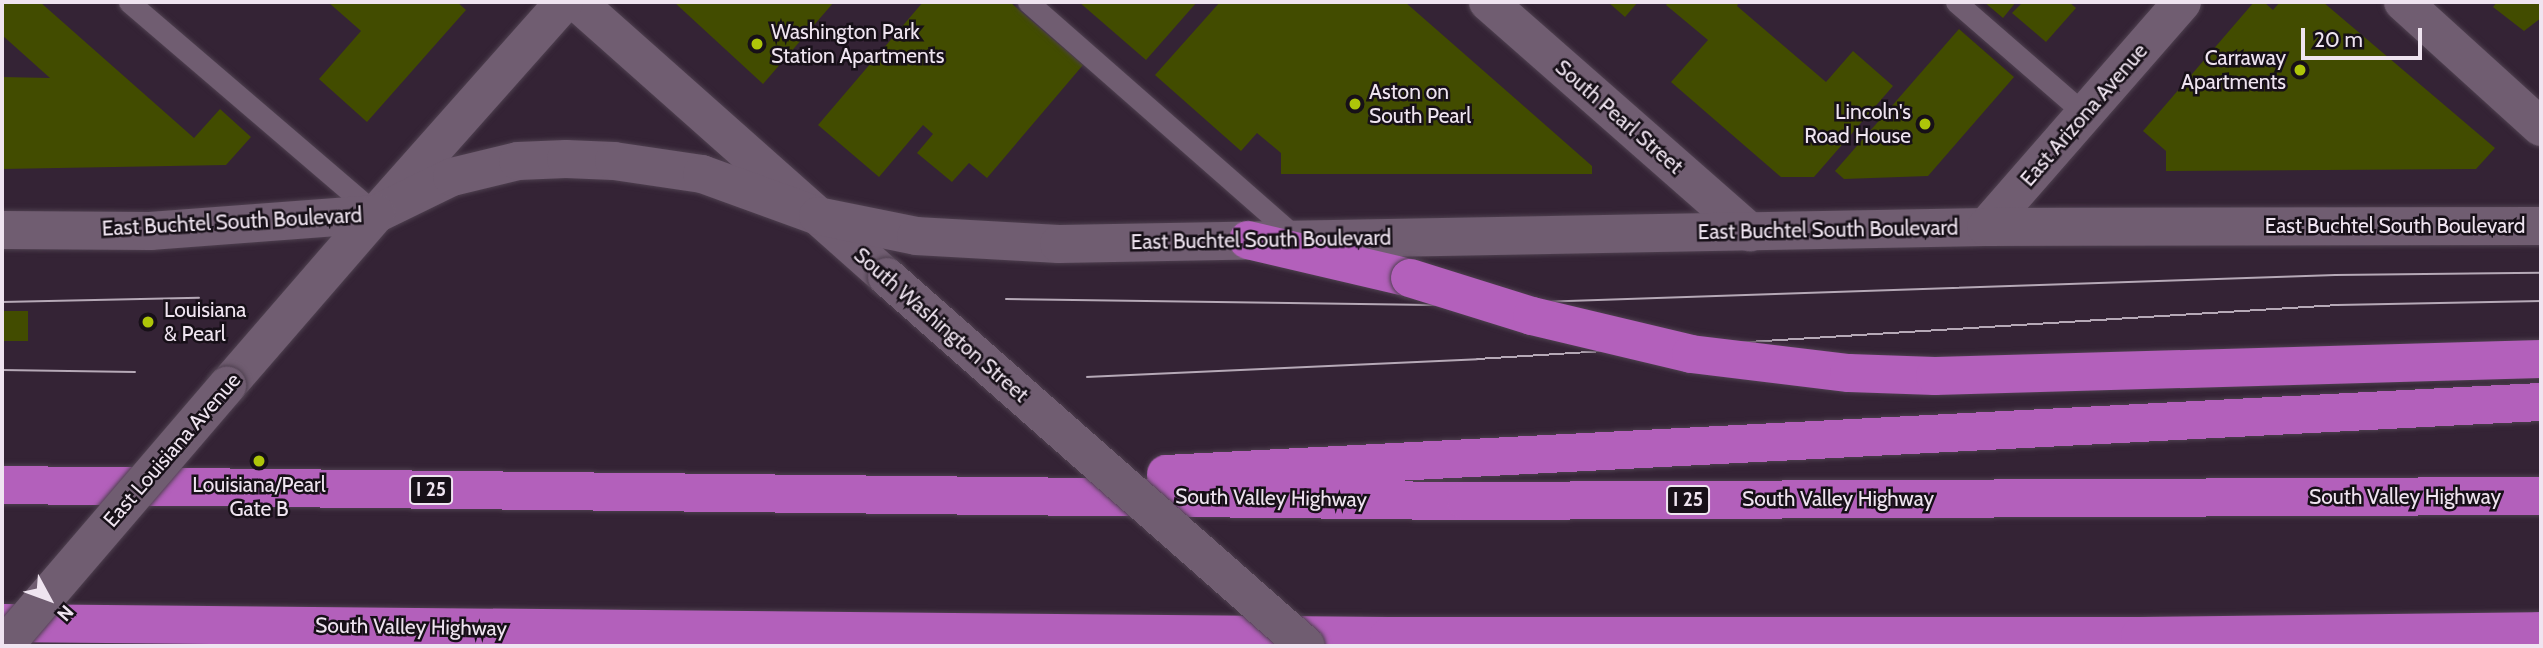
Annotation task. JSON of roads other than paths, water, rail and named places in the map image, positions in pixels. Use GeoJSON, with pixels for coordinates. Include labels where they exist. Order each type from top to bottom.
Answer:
{"type":"FeatureCollection","features":[{"type":"Feature","properties":{"kind":"highway"},"geometry":{"type":"LineString","coordinates":[[1248,240],[1410,278],[1532,316],[1691,354],[1849,373],[1934,376],[2541,359]]}},
{"type":"Feature","properties":{"kind":"highway"},"geometry":{"type":"LineString","coordinates":[[836,493],[2541,402]]}},
{"type":"Feature","properties":{"kind":"highway","name":"South Valley Highway"},"geometry":{"type":"LineString","coordinates":[[2,485],[1466,501],[2541,496]]}},
{"type":"Feature","properties":{"kind":"highway","name":"South Valley Highway"},"geometry":{"type":"LineString","coordinates":[[2,623],[1389,636],[2140,636],[2541,631]]}},
{"type":"Feature","properties":{"kind":"highway"},"geometry":{"type":"LineString","coordinates":[[3,645],[21,646]]}},
{"type":"Feature","properties":{"kind":"main road","name":"East Louisiana Avenue"},"geometry":{"type":"LineString","coordinates":[[3,645],[376,214],[564,2]]}},
{"type":"Feature","properties":{"kind":"main road","name":"South Washington Street"},"geometry":{"type":"LineString","coordinates":[[577,2],[1306,646]]}},
{"type":"Feature","properties":{"kind":"main road","name":"South Pearl Street"},"geometry":{"type":"LineString","coordinates":[[1488,2],[1750,232]]}},
{"type":"Feature","properties":{"kind":"main road","name":"East Arizona Avenue"},"geometry":{"type":"LineString","coordinates":[[1986,227],[2182,2]]}},
{"type":"Feature","properties":{"kind":"main road"},"geometry":{"type":"LineString","coordinates":[[2403,2],[2541,127]]}},
{"type":"Feature","properties":{"kind":"main road","name":"East Buchtel South Boulevard"},"geometry":{"type":"LineString","coordinates":[[2,230],[150,231],[376,214],[452,177],[518,161],[566,159],[614,161],[702,174],[818,216],[915,236],[1059,244],[1986,227],[2541,226]]}},
{"type":"Feature","properties":{"kind":"lane"},"geometry":{"type":"LineString","coordinates":[[129,2],[376,214]]}},
{"type":"Feature","properties":{"kind":"lane"},"geometry":{"type":"LineString","coordinates":[[1028,2],[1299,240]]}},
{"type":"Feature","properties":{"kind":"lane"},"geometry":{"type":"LineString","coordinates":[[1956,2],[2085,114]]}},
{"type":"Feature","properties":{"kind":"tram line"},"geometry":{"type":"LineString","coordinates":[[1006,299],[1450,305],[2335,275],[2541,273]]}},
{"type":"Feature","properties":{"kind":"tram line"},"geometry":{"type":"LineString","coordinates":[[2,302],[199,298]]}},
{"type":"Feature","properties":{"kind":"tram line"},"geometry":{"type":"LineString","coordinates":[[1087,377],[1477,359],[2338,305],[2541,301]]}},
{"type":"Feature","properties":{"kind":"tram line"},"geometry":{"type":"LineString","coordinates":[[2,370],[135,372]]}},
{"type":"Feature","properties":{"kind":"place","name":"Washington Park Station Apartments"},"geometry":{"type":"Point","coordinates":[757,44]}},
{"type":"Feature","properties":{"kind":"place","name":"Carraway Apartments"},"geometry":{"type":"Point","coordinates":[2300,70]}},
{"type":"Feature","properties":{"kind":"place","name":"Aston on South Pearl"},"geometry":{"type":"Point","coordinates":[1355,104]}},
{"type":"Feature","properties":{"kind":"place","name":"Lincoln's Road House"},"geometry":{"type":"Point","coordinates":[1925,124]}},
{"type":"Feature","properties":{"kind":"place","name":"Louisiana & Pearl"},"geometry":{"type":"Point","coordinates":[148,322]}},
{"type":"Feature","properties":{"kind":"place","name":"Louisiana/Pearl Gate B"},"geometry":{"type":"Point","coordinates":[259,461]}}]}
